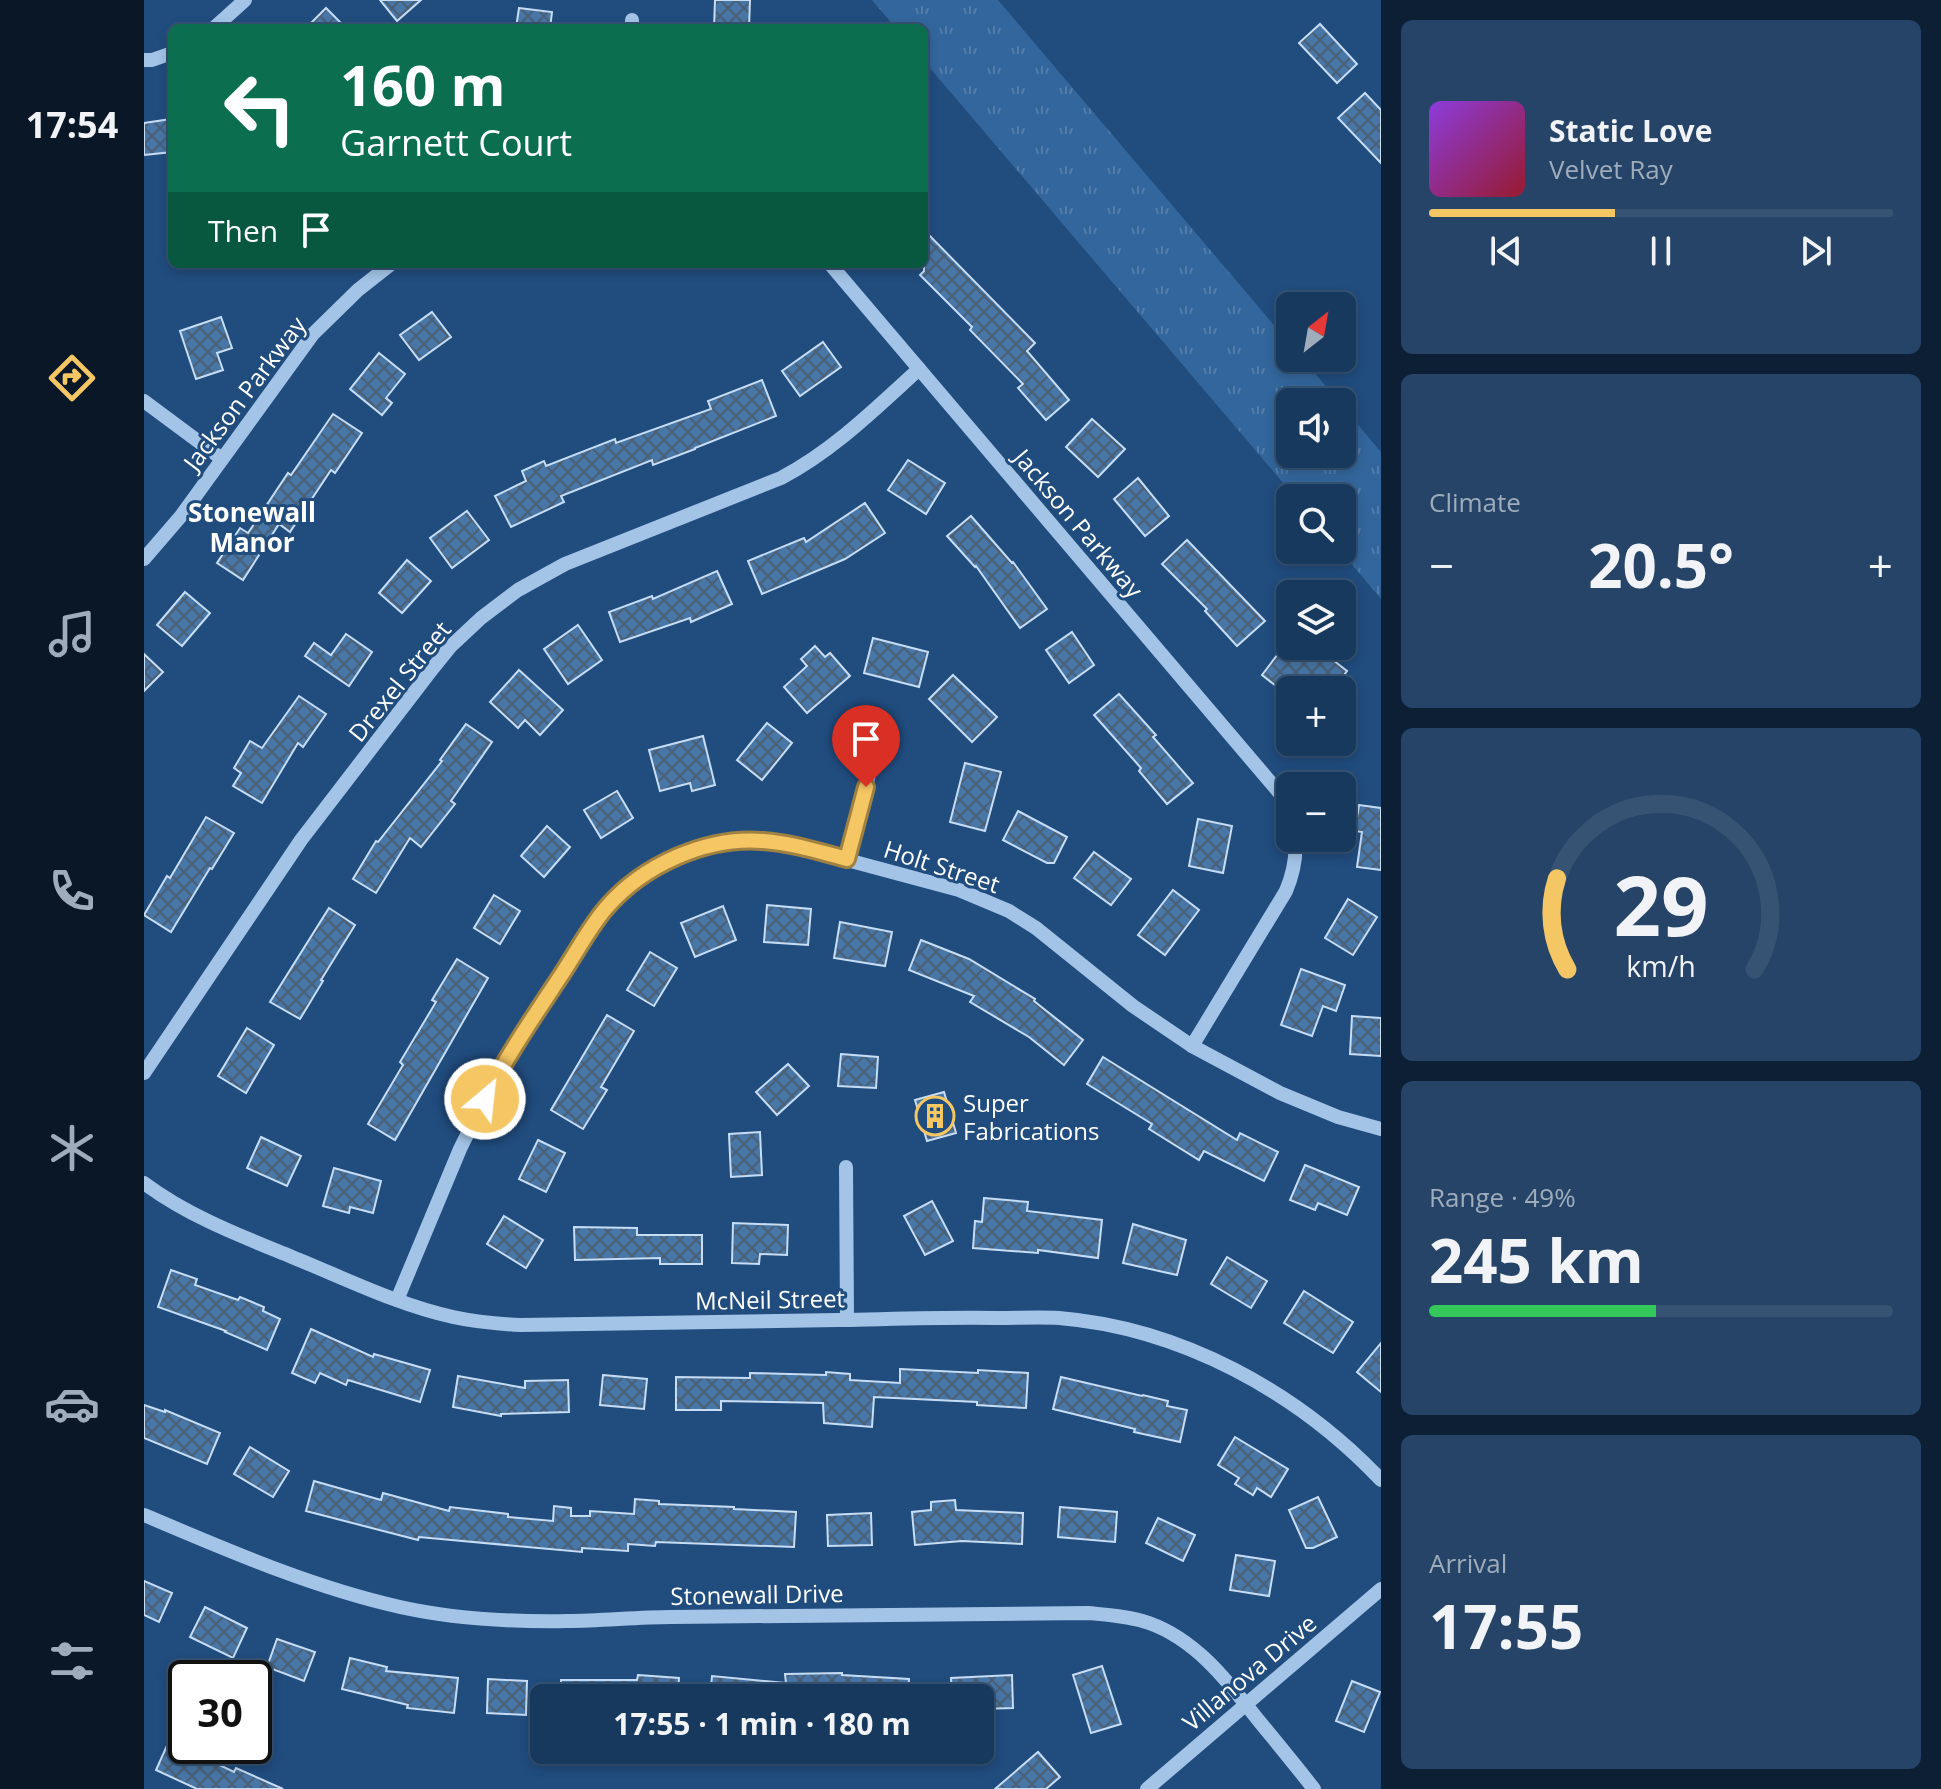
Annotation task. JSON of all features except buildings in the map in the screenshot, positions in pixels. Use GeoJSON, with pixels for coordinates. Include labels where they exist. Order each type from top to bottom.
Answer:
{"type":"FeatureCollection","features":[{"type":"Feature","properties":{"kind":"street"},"geometry":{"type":"LineString","coordinates":[[218,24],[245,0]]}},
{"type":"Feature","properties":{"kind":"street"},"geometry":{"type":"LineString","coordinates":[[144,60],[168,54]]}},
{"type":"Feature","properties":{"kind":"street","name":"Jackson Parkway"},"geometry":{"type":"LineString","coordinates":[[144,559],[181,516],[313,334],[358,290],[386,268]]}},
{"type":"Feature","properties":{"kind":"street","name":"Jackson Parkway"},"geometry":{"type":"LineString","coordinates":[[833,268],[1276,789]]}},
{"type":"Feature","properties":{"kind":"street","name":"Drexel Street"},"geometry":{"type":"LineString","coordinates":[[144,1073],[301,840],[450,647],[481,618],[518,590],[565,564],[800,468],[846,435],[919,369]]}},
{"type":"Feature","properties":{"kind":"street"},"geometry":{"type":"LineString","coordinates":[[144,401],[222,459]]}},
{"type":"Feature","properties":{"kind":"street"},"geometry":{"type":"LineString","coordinates":[[847,859],[872,763]]}},
{"type":"Feature","properties":{"kind":"street","name":"Holt Street"},"geometry":{"type":"LineString","coordinates":[[397,1300],[460,1149],[497,1074],[606,908],[656,866],[685,853],[739,840],[795,846],[847,859],[959,890],[1009,911],[1036,928],[1133,1006],[1192,1046],[1280,1093],[1338,1117],[1381,1129]]}},
{"type":"Feature","properties":{"kind":"street"},"geometry":{"type":"LineString","coordinates":[[1192,1046],[1286,891],[1295,852]]}},
{"type":"Feature","properties":{"kind":"street"},"geometry":{"type":"LineString","coordinates":[[846,1167],[847,1319]]}},
{"type":"Feature","properties":{"kind":"street","name":"McNeil Street"},"geometry":{"type":"LineString","coordinates":[[144,1183],[157,1193],[232,1232],[397,1300],[452,1317],[491,1323],[521,1325],[925,1317],[1058,1318],[1099,1324],[1156,1338],[1226,1365],[1297,1406],[1356,1453],[1381,1480]]}},
{"type":"Feature","properties":{"kind":"street","name":"Stonewall Drive"},"geometry":{"type":"LineString","coordinates":[[144,1515],[316,1583],[399,1607],[449,1616],[568,1621],[697,1617],[1118,1615],[1150,1623],[1185,1642],[1208,1661],[1314,1789]]}},
{"type":"Feature","properties":{"kind":"street","name":"Villanova Drive"},"geometry":{"type":"LineString","coordinates":[[1147,1789],[1381,1589]]}},
{"type":"Feature","properties":{"kind":"green space"},"geometry":{"type":"Polygon","coordinates":[[[872,0],[998,0],[1276,328],[1276,372],[1314,372],[1327,388],[1276,388],[1276,468],[1356,468],[1356,423],[1381,452],[1381,599],[1352,564],[1356,564],[1356,484],[1284,484],[928,66],[928,24],[893,24],[872,0]]]}},
{"type":"Feature","properties":{"kind":"place","name":"Super Fabrications"},"geometry":{"type":"Point","coordinates":[935,1116]}},
{"type":"Feature","properties":{"kind":"district","name":"Stonewall Manor"},"geometry":{"type":"Point","coordinates":[252,527]}},
{"type":"Feature","properties":{"kind":"route"},"geometry":{"type":"LineString","coordinates":[[485,1099],[515,1045],[606,908],[639,878],[656,866],[685,853],[739,840],[795,846],[847,859],[866,787]]}}]}
